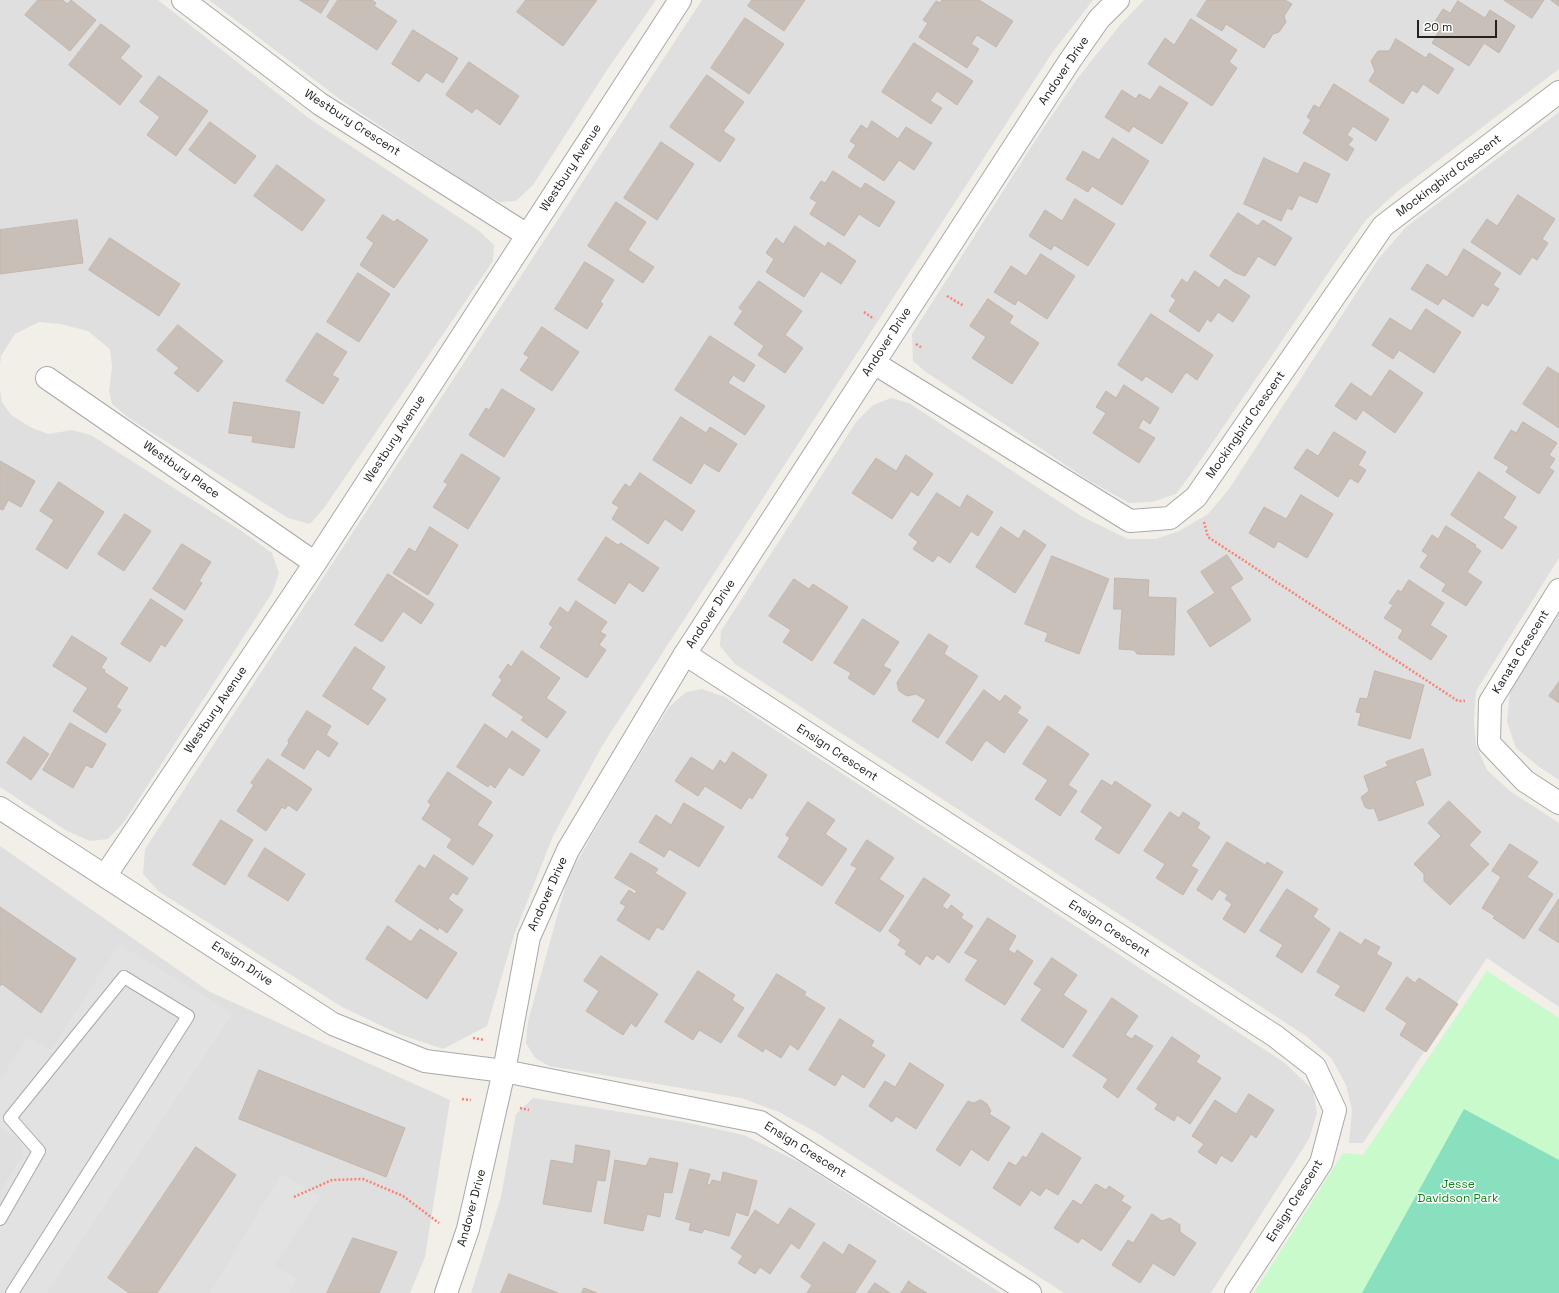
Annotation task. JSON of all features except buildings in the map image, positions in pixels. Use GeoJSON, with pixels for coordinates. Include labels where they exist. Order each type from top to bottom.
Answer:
{"type":"FeatureCollection","features":[{"type":"Feature","properties":{"kind":"street","name":"Westbury Crescent"},"geometry":{"type":"LineString","coordinates":[[183,0],[320,104],[527,235]]}},
{"type":"Feature","properties":{"kind":"street","name":"Westbury Avenue"},"geometry":{"type":"LineString","coordinates":[[105,876],[315,562],[680,0]]}},
{"type":"Feature","properties":{"kind":"street","name":"Andover Drive"},"geometry":{"type":"LineString","coordinates":[[446,1293],[468,1229],[504,1071],[529,937],[568,850],[684,654],[1070,62],[1099,20],[1118,0]]}},
{"type":"Feature","properties":{"kind":"street","name":"Mockingbird Crescent"},"geometry":{"type":"LineString","coordinates":[[874,363],[1130,521],[1170,518],[1196,497],[1383,226],[1559,92]]}},
{"type":"Feature","properties":{"kind":"street","name":"Westbury Place"},"geometry":{"type":"LineString","coordinates":[[47,378],[315,562]]}},
{"type":"Feature","properties":{"kind":"street","name":"Kanata Crescent"},"geometry":{"type":"LineString","coordinates":[[1559,590],[1490,702],[1489,744],[1525,781],[1559,803]]}},
{"type":"Feature","properties":{"kind":"street","name":"Ensign Crescent"},"geometry":{"type":"LineString","coordinates":[[684,654],[1275,1036],[1315,1066],[1335,1110],[1322,1163],[1236,1293]]}},
{"type":"Feature","properties":{"kind":"street","name":"Ensign Drive"},"geometry":{"type":"LineString","coordinates":[[0,808],[333,1024],[425,1061],[504,1071]]}},
{"type":"Feature","properties":{"kind":"street","name":"Ensign Crescent"},"geometry":{"type":"LineString","coordinates":[[504,1071],[760,1122],[1030,1293]]}},
{"type":"Feature","properties":{"kind":"lane"},"geometry":{"type":"LineString","coordinates":[[0,1219],[39,1151],[10,1118],[124,977],[188,1016],[12,1293]]}},
{"type":"Feature","properties":{"kind":"path"},"geometry":{"type":"LineString","coordinates":[[1196,497],[1208,537],[1458,701],[1490,702]]}},
{"type":"Feature","properties":{"kind":"path"},"geometry":{"type":"LineString","coordinates":[[294,1197],[332,1180],[363,1179],[404,1196],[439,1223]]}},
{"type":"Feature","properties":{"kind":"shaded area"},"geometry":{"type":"Polygon","coordinates":[[[0,0],[158,0],[310,119],[478,230],[494,245],[493,261],[324,508],[310,524],[288,518],[130,419],[112,404],[109,391],[112,367],[110,349],[88,331],[60,324],[39,322],[15,334],[1,356],[0,365],[0,0]]]}},
{"type":"Feature","properties":{"kind":"shaded area"},"geometry":{"type":"Polygon","coordinates":[[[209,0],[656,0],[609,67],[533,185],[516,201],[500,202],[477,190],[341,100],[209,0]]]}},
{"type":"Feature","properties":{"kind":"shaded area"},"geometry":{"type":"Polygon","coordinates":[[[702,0],[1093,0],[1052,53],[602,746],[553,836],[514,935],[487,1026],[443,1049],[399,1034],[342,1007],[158,891],[143,874],[145,849],[702,0]]]}},
{"type":"Feature","properties":{"kind":"shaded area"},"geometry":{"type":"Polygon","coordinates":[[[1144,0],[1559,0],[1559,69],[1398,191],[1366,220],[1176,494],[1152,502],[1129,503],[1088,480],[926,372],[913,361],[912,334],[1042,130],[1077,79],[1120,25],[1144,0]]]}},
{"type":"Feature","properties":{"kind":"shaded area"},"geometry":{"type":"Polygon","coordinates":[[[1559,112],[1559,558],[1476,691],[1474,720],[1476,745],[1487,770],[1510,791],[1559,823],[1559,1007],[1487,958],[1363,1143],[1349,1143],[1352,1110],[1346,1085],[1332,1059],[1306,1036],[735,664],[720,646],[721,631],[856,422],[873,405],[891,398],[909,403],[1081,516],[1128,539],[1156,539],[1179,531],[1208,514],[1229,489],[1379,258],[1406,227],[1559,112]]]}},
{"type":"Feature","properties":{"kind":"shaded area"},"geometry":{"type":"Polygon","coordinates":[[[0,389],[2,402],[11,415],[30,427],[48,434],[72,430],[91,435],[240,530],[272,553],[279,573],[272,593],[124,822],[108,839],[90,841],[67,831],[0,787],[0,389]]]}},
{"type":"Feature","properties":{"kind":"shaded area"},"geometry":{"type":"Polygon","coordinates":[[[1559,614],[1559,780],[1538,766],[1516,748],[1507,722],[1510,690],[1559,614]]]}},
{"type":"Feature","properties":{"kind":"shaded area"},"geometry":{"type":"Polygon","coordinates":[[[702,689],[725,697],[1285,1063],[1313,1090],[1317,1113],[1309,1139],[1211,1293],[1064,1293],[819,1134],[779,1112],[741,1098],[549,1066],[535,1058],[526,1043],[528,1021],[568,877],[617,792],[669,707],[686,692],[702,689]]]}},
{"type":"Feature","properties":{"kind":"shaded area"},"geometry":{"type":"Polygon","coordinates":[[[0,846],[210,992],[450,1100],[425,1257],[410,1293],[0,1293],[0,846]]]}},
{"type":"Feature","properties":{"kind":"shaded area"},"geometry":{"type":"Polygon","coordinates":[[[119,944],[233,1013],[47,1293],[0,1293],[0,1191],[22,1156],[20,1141],[0,1128],[0,1080],[28,1037],[51,1050],[119,944]]]}},
{"type":"Feature","properties":{"kind":"shaded area"},"geometry":{"type":"Polygon","coordinates":[[[533,1098],[684,1122],[744,1135],[801,1163],[1001,1293],[471,1293],[501,1197],[516,1114],[533,1098]]]}},
{"type":"Feature","properties":{"kind":"shaded area"},"geometry":{"type":"Polygon","coordinates":[[[281,1174],[321,1196],[274,1266],[297,1278],[290,1293],[210,1293],[281,1174]]]}},
{"type":"Feature","properties":{"kind":"green space","name":"Jesse Davidson Park"},"geometry":{"type":"Polygon","coordinates":[[[1487,971],[1559,1018],[1559,1293],[1254,1293],[1343,1153],[1363,1155],[1487,971]]]}},
{"type":"Feature","properties":{"kind":"green space"},"geometry":{"type":"Polygon","coordinates":[[[1464,1109],[1559,1160],[1559,1293],[1362,1293],[1464,1109]]]}}]}
